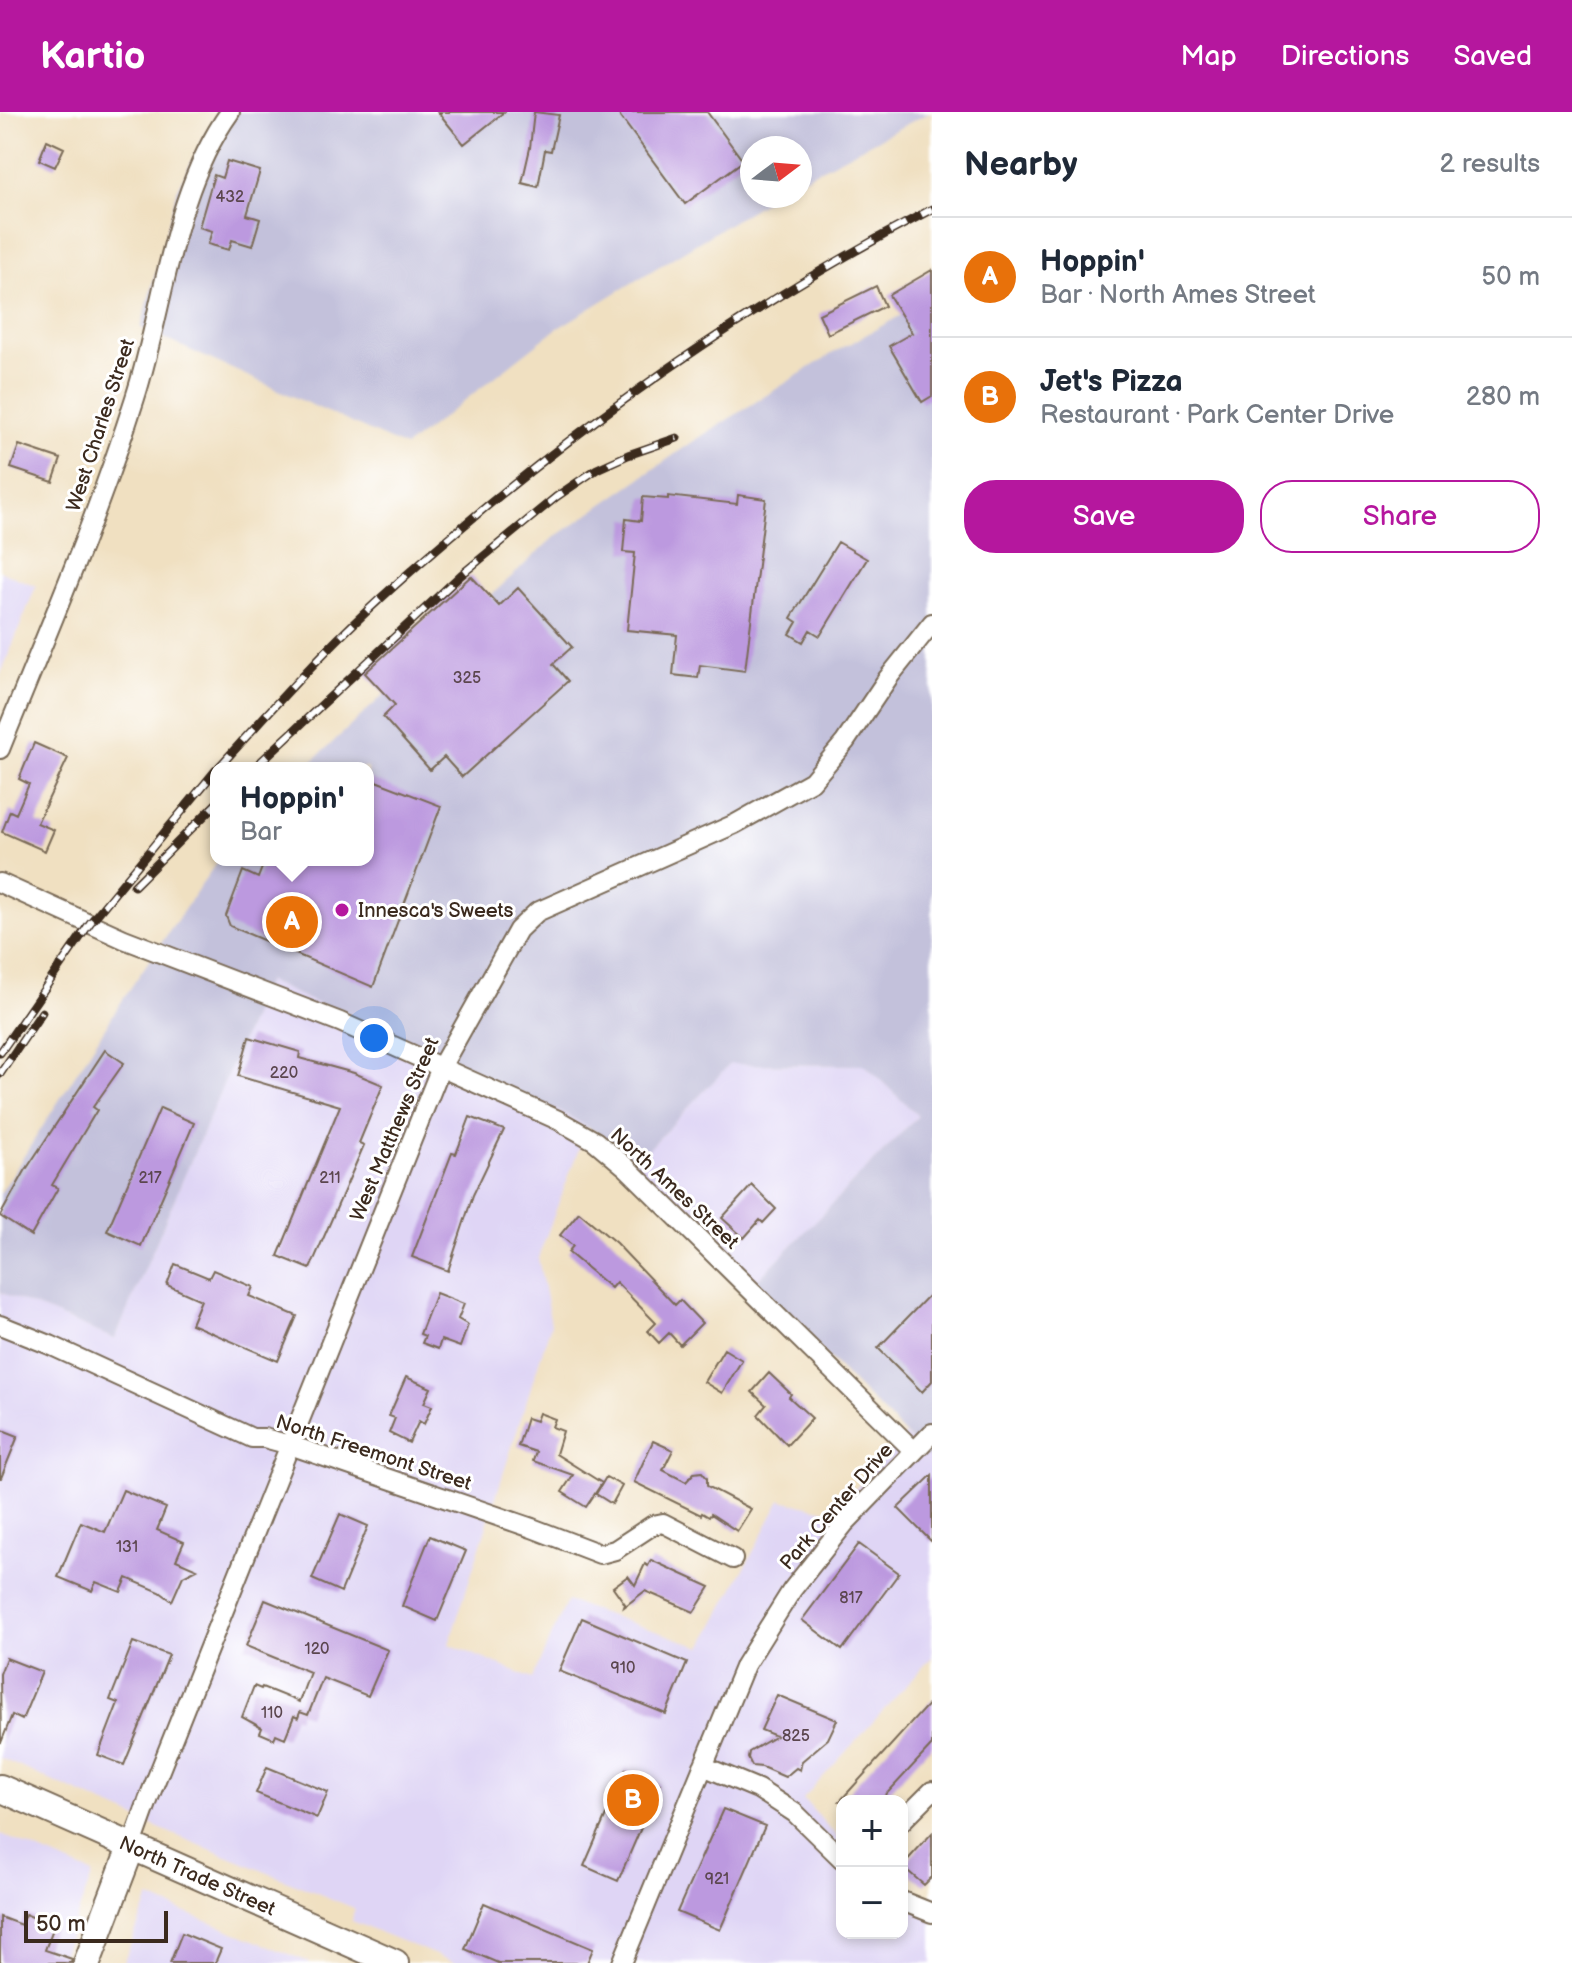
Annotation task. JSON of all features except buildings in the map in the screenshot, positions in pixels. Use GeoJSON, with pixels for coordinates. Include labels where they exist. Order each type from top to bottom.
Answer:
{"type":"FeatureCollection","features":[{"type":"Feature","properties":{"kind":"main road","name":"North Trade Street"},"geometry":{"type":"LineString","coordinates":[[0,1788],[395,1963]]}},
{"type":"Feature","properties":{"kind":"main road"},"geometry":{"type":"LineString","coordinates":[[87,1963],[132,1845]]}},
{"type":"Feature","properties":{"kind":"street","name":"West Charles Street"},"geometry":{"type":"LineString","coordinates":[[0,749],[110,476],[137,393],[195,176],[214,135],[230,112]]}},
{"type":"Feature","properties":{"kind":"street","name":"West Matthews Street"},"geometry":{"type":"LineString","coordinates":[[132,1845],[441,1067],[518,930],[537,912],[735,824],[812,781],[845,742],[888,678],[932,623]]}},
{"type":"Feature","properties":{"kind":"street","name":"North Ames Street"},"geometry":{"type":"LineString","coordinates":[[0,883],[124,939],[340,1022],[558,1120],[595,1141],[626,1167],[914,1451]]}},
{"type":"Feature","properties":{"kind":"street","name":"North Freemont Street"},"geometry":{"type":"LineString","coordinates":[[0,1325],[252,1438],[290,1445],[532,1528],[589,1552],[600,1554],[615,1550],[653,1525],[663,1523],[733,1559]]}},
{"type":"Feature","properties":{"kind":"street","name":"Park Center Drive"},"geometry":{"type":"LineString","coordinates":[[622,1963],[745,1665],[792,1590],[845,1523],[932,1433]]}},
{"type":"Feature","properties":{"kind":"street"},"geometry":{"type":"LineString","coordinates":[[703,1766],[758,1789],[795,1813],[836,1853]]}},
{"type":"Feature","properties":{"kind":"street"},"geometry":{"type":"LineString","coordinates":[[908,1815],[932,1791]]}},
{"type":"Feature","properties":{"kind":"street"},"geometry":{"type":"LineString","coordinates":[[908,1903],[932,1913]]}},
{"type":"Feature","properties":{"kind":"shaded area"},"geometry":{"type":"Polygon","coordinates":[[[217,112],[930,112],[812,174],[812,136],[740,136],[740,208],[754,208],[555,330],[405,447],[141,328],[177,190],[217,112]]]}},
{"type":"Feature","properties":{"kind":"shaded area"},"geometry":{"type":"Polygon","coordinates":[[[932,298],[932,1461],[754,1284],[918,1116],[865,1065],[730,1064],[635,1163],[604,1137],[567,1115],[267,981],[115,1339],[0,1292],[0,1194],[125,996],[212,869],[215,866],[374,866],[374,762],[311,762],[551,540],[694,441],[833,353],[932,298]]]}},
{"type":"Feature","properties":{"kind":"shaded area"},"geometry":{"type":"Polygon","coordinates":[[[0,571],[36,586],[0,676],[0,571]]]}},
{"type":"Feature","properties":{"kind":"shaded area"},"geometry":{"type":"Polygon","coordinates":[[[267,981],[567,1115],[587,1127],[538,1258],[551,1324],[449,1644],[532,1679],[567,1601],[702,1647],[781,1500],[834,1512],[905,1435],[932,1461],[932,1657],[803,1799],[836,1835],[836,1939],[908,1939],[908,1890],[932,1901],[932,1963],[456,1963],[352,1921],[354,1908],[168,1832],[0,1758],[0,1292],[115,1339],[267,981]]]}},
{"type":"Feature","properties":{"kind":"shaded area"},"geometry":{"type":"Polygon","coordinates":[[[730,1064],[865,1065],[918,1116],[754,1284],[635,1163],[730,1064]]]}},
{"type":"Feature","properties":{"kind":"shaded area"},"geometry":{"type":"Polygon","coordinates":[[[0,1834],[93,1874],[59,1963],[0,1963],[0,1834]]]}},
{"type":"Feature","properties":{"kind":"shaded area"},"geometry":{"type":"Polygon","coordinates":[[[149,1898],[311,1963],[123,1963],[149,1898]]]}},
{"type":"Feature","properties":{"kind":"railway"},"geometry":{"type":"LineString","coordinates":[[223,762],[354,623],[534,468],[643,387],[755,311],[932,209]]}},
{"type":"Feature","properties":{"kind":"railway"},"geometry":{"type":"LineString","coordinates":[[260,762],[461,575],[556,497],[597,469],[677,438]]}},
{"type":"Feature","properties":{"kind":"railway"},"geometry":{"type":"LineString","coordinates":[[0,1053],[90,923],[210,777]]}},
{"type":"Feature","properties":{"kind":"railway"},"geometry":{"type":"LineString","coordinates":[[134,886],[210,810]]}},
{"type":"Feature","properties":{"kind":"railway"},"geometry":{"type":"LineString","coordinates":[[0,1074],[42,1012]]}},
{"type":"Feature","properties":{"kind":"place","name":"Innesca's Sweets"},"geometry":{"type":"Point","coordinates":[342,910]}},
{"type":"Feature","properties":{"kind":"place","name":"Hoppin'"},"geometry":{"type":"Point","coordinates":[292,922]}},
{"type":"Feature","properties":{"kind":"place","name":"Jet's Pizza"},"geometry":{"type":"Point","coordinates":[633,1800]}}]}
